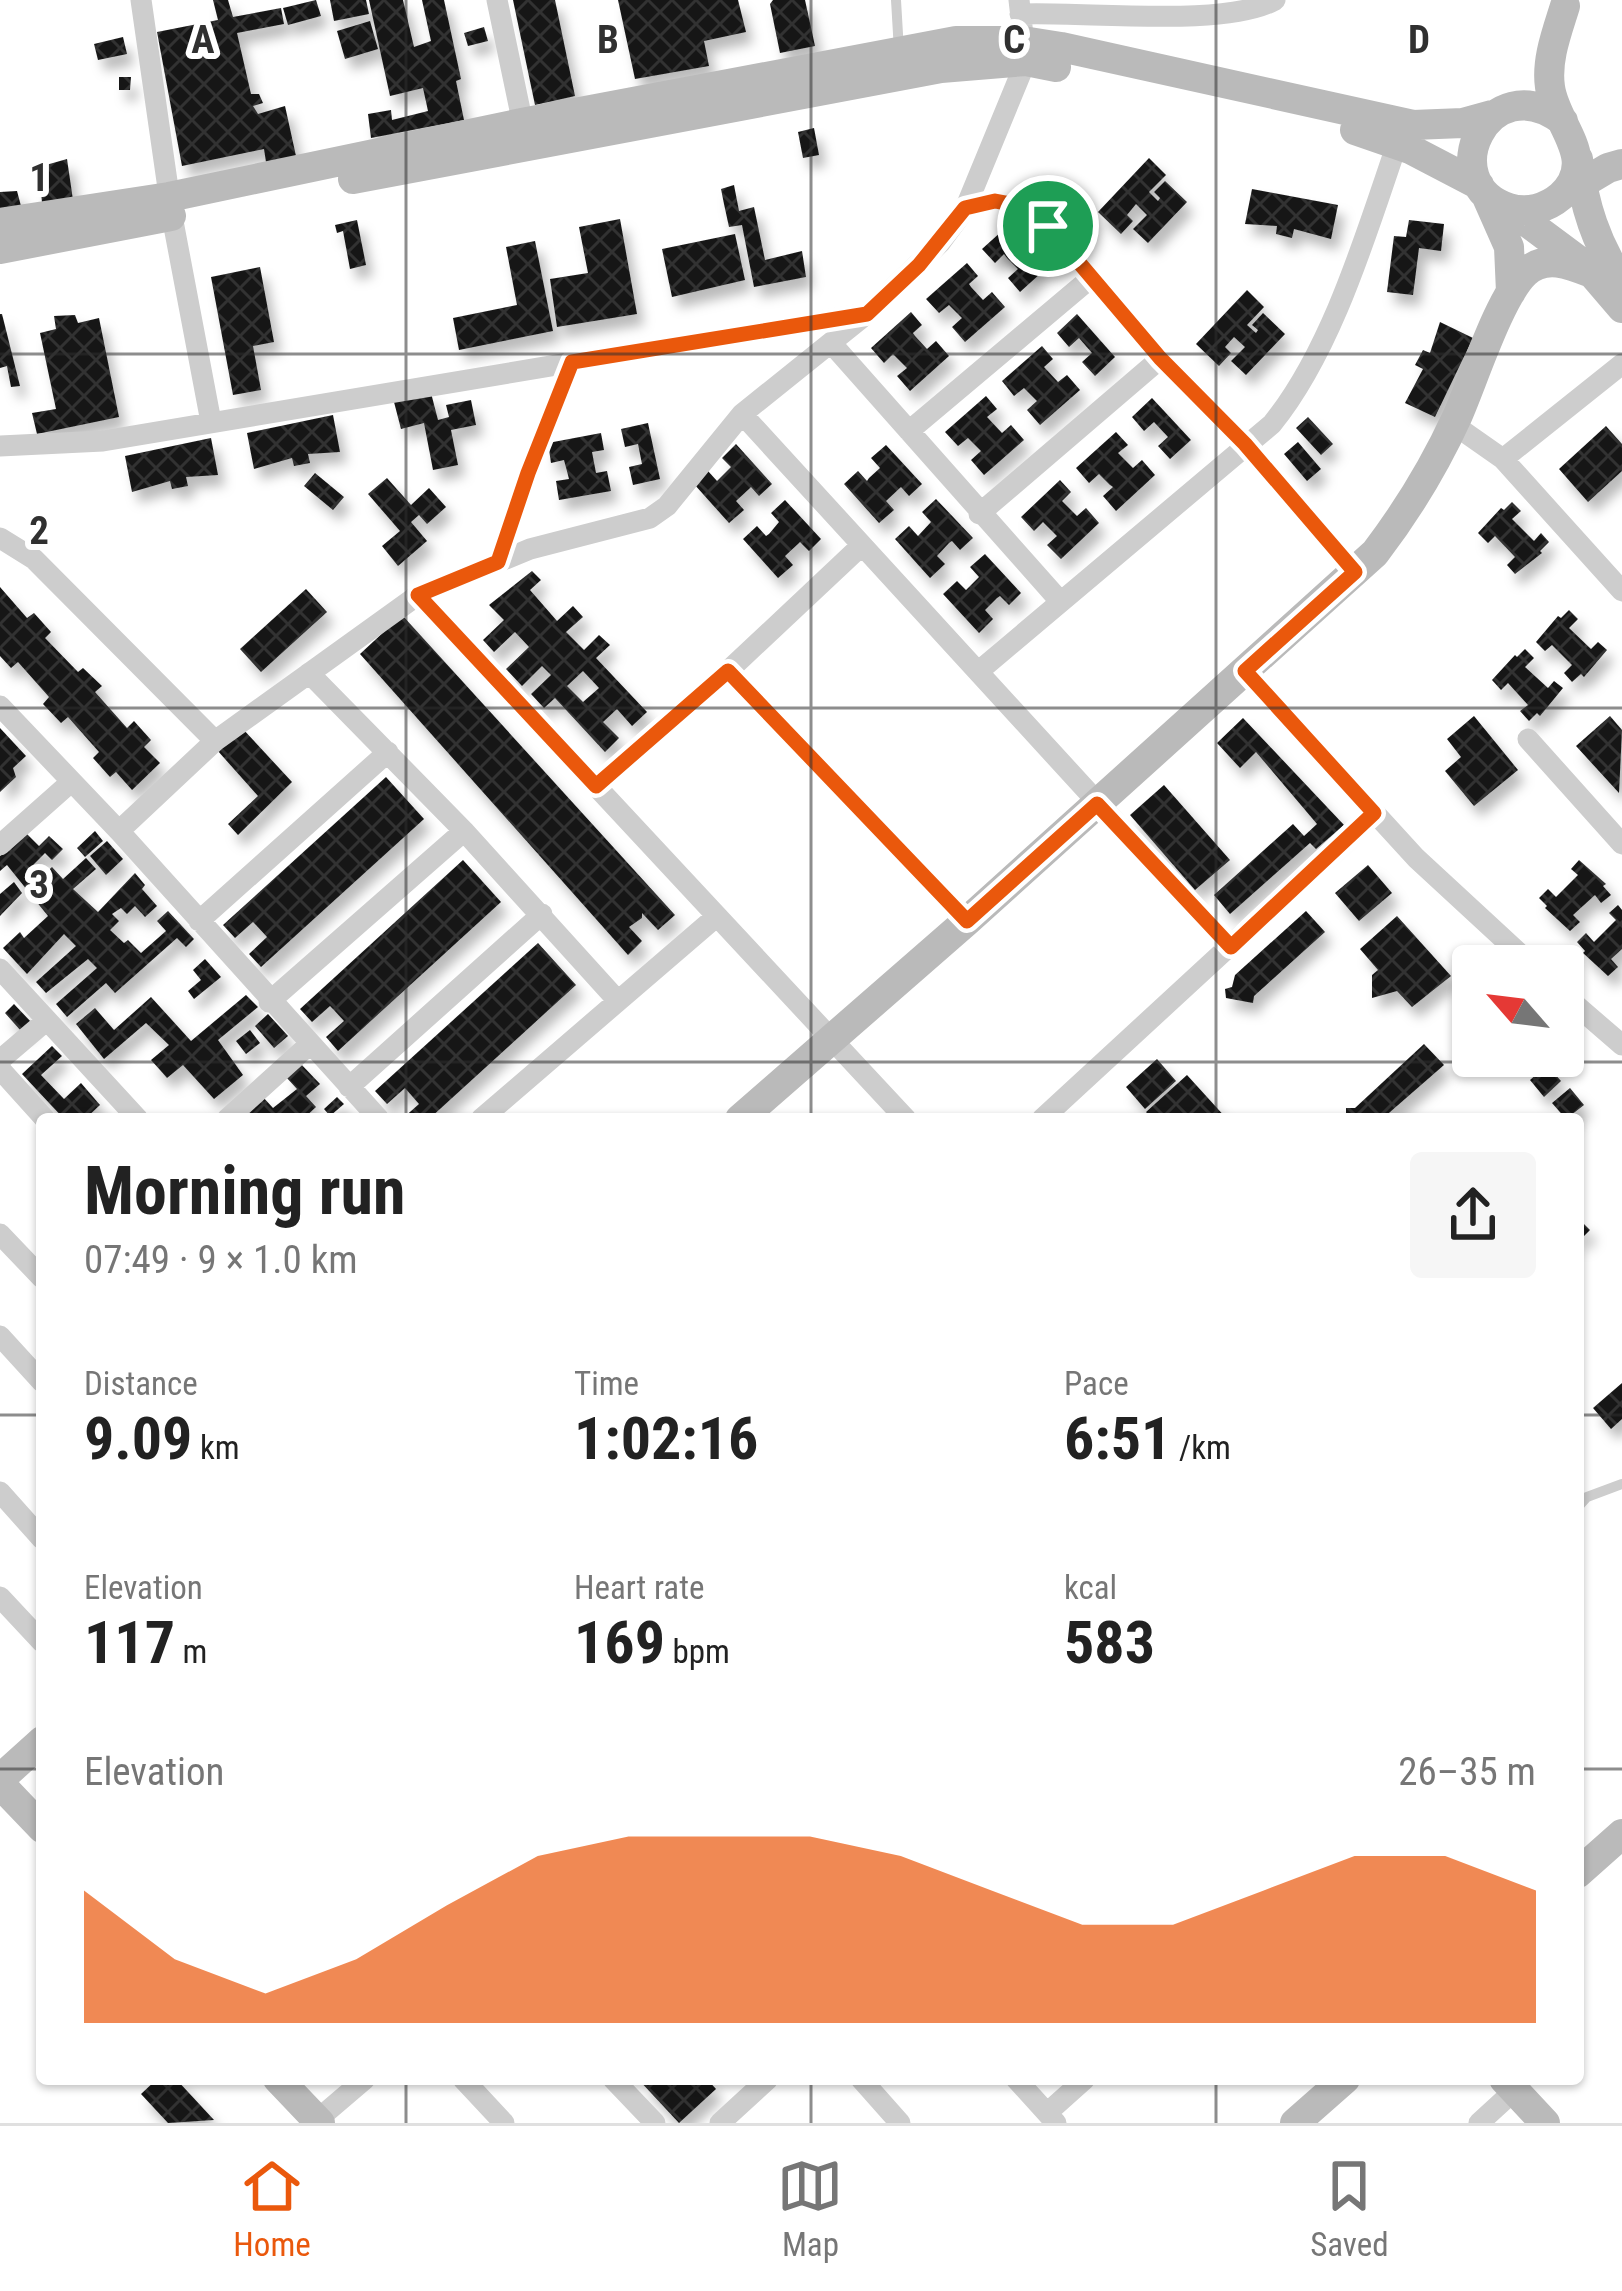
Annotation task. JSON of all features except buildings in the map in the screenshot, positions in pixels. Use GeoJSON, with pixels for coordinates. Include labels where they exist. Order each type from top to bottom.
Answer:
{"type":"FeatureCollection","features":[{"type":"Feature","properties":{"kind":"street"},"geometry":{"type":"LineString","coordinates":[[141,0],[170,206],[211,422]]}},
{"type":"Feature","properties":{"kind":"street"},"geometry":{"type":"LineString","coordinates":[[497,0],[524,134]]}},
{"type":"Feature","properties":{"kind":"street"},"geometry":{"type":"LineString","coordinates":[[755,91],[899,52],[1022,29],[1258,9],[1275,0]]}},
{"type":"Feature","properties":{"kind":"street"},"geometry":{"type":"LineString","coordinates":[[1511,292],[1509,247],[1491,196],[1474,173],[1472,147],[1483,124],[1538,60],[1567,3]]}},
{"type":"Feature","properties":{"kind":"street"},"geometry":{"type":"LineString","coordinates":[[1567,3],[1549,72],[1570,158]]}},
{"type":"Feature","properties":{"kind":"street"},"geometry":{"type":"LineString","coordinates":[[1,239],[628,114],[755,91],[941,68],[1022,29],[1352,121],[1491,196],[1608,278]]}},
{"type":"Feature","properties":{"kind":"street"},"geometry":{"type":"LineString","coordinates":[[119,831],[214,741],[418,595],[530,549],[650,518],[668,506],[742,414],[867,314],[919,265],[965,208],[1022,29]]}},
{"type":"Feature","properties":{"kind":"street"},"geometry":{"type":"LineString","coordinates":[[1352,121],[1463,123],[1528,105],[1552,112],[1622,308]]}},
{"type":"Feature","properties":{"kind":"street"},"geometry":{"type":"LineString","coordinates":[[979,670],[1272,424],[1328,328],[1397,144]]}},
{"type":"Feature","properties":{"kind":"street"},"geometry":{"type":"LineString","coordinates":[[1570,158],[1622,160]]}},
{"type":"Feature","properties":{"kind":"street"},"geometry":{"type":"LineString","coordinates":[[1570,158],[1622,160]]}},
{"type":"Feature","properties":{"kind":"street"},"geometry":{"type":"LineString","coordinates":[[1491,196],[1533,210],[1570,158]]}},
{"type":"Feature","properties":{"kind":"street"},"geometry":{"type":"LineString","coordinates":[[965,208],[995,201],[1021,206],[1048,226],[1160,358],[1245,444],[1355,572]]}},
{"type":"Feature","properties":{"kind":"street"},"geometry":{"type":"LineString","coordinates":[[747,1113],[1355,572],[1393,529],[1453,424],[1511,292],[1526,271],[1540,263],[1569,264],[1608,278]]}},
{"type":"Feature","properties":{"kind":"street"},"geometry":{"type":"LineString","coordinates":[[908,431],[1092,277]]}},
{"type":"Feature","properties":{"kind":"street"},"geometry":{"type":"LineString","coordinates":[[0,446],[104,441],[867,314]]}},
{"type":"Feature","properties":{"kind":"street"},"geometry":{"type":"LineString","coordinates":[[832,344],[1059,600]]}},
{"type":"Feature","properties":{"kind":"street"},"geometry":{"type":"LineString","coordinates":[[979,514],[1160,358]]}},
{"type":"Feature","properties":{"kind":"street"},"geometry":{"type":"LineString","coordinates":[[498,562],[572,362]]}},
{"type":"Feature","properties":{"kind":"street"},"geometry":{"type":"LineString","coordinates":[[1503,459],[1622,364]]}},
{"type":"Feature","properties":{"kind":"street"},"geometry":{"type":"LineString","coordinates":[[742,414],[1231,947]]}},
{"type":"Feature","properties":{"kind":"street"},"geometry":{"type":"LineString","coordinates":[[1453,424],[1503,459],[1622,589]]}},
{"type":"Feature","properties":{"kind":"street"},"geometry":{"type":"LineString","coordinates":[[0,538],[34,559],[214,741]]}},
{"type":"Feature","properties":{"kind":"street"},"geometry":{"type":"LineString","coordinates":[[596,786],[861,546]]}},
{"type":"Feature","properties":{"kind":"street"},"geometry":{"type":"LineString","coordinates":[[418,595],[901,1113]]}},
{"type":"Feature","properties":{"kind":"street"},"geometry":{"type":"LineString","coordinates":[[728,671],[967,921]]}},
{"type":"Feature","properties":{"kind":"street"},"geometry":{"type":"LineString","coordinates":[[1245,671],[1374,813],[1511,945]]}},
{"type":"Feature","properties":{"kind":"street"},"geometry":{"type":"LineString","coordinates":[[309,673],[464,831],[618,1001]]}},
{"type":"Feature","properties":{"kind":"street"},"geometry":{"type":"LineString","coordinates":[[0,706],[373,1113]]}},
{"type":"Feature","properties":{"kind":"street"},"geometry":{"type":"LineString","coordinates":[[1528,740],[1622,844]]}},
{"type":"Feature","properties":{"kind":"street"},"geometry":{"type":"LineString","coordinates":[[199,921],[388,752]]}},
{"type":"Feature","properties":{"kind":"street"},"geometry":{"type":"LineString","coordinates":[[0,845],[71,782]]}},
{"type":"Feature","properties":{"kind":"street"},"geometry":{"type":"LineString","coordinates":[[1049,1113],[1374,813]]}},
{"type":"Feature","properties":{"kind":"street"},"geometry":{"type":"LineString","coordinates":[[269,1002],[464,831]]}},
{"type":"Feature","properties":{"kind":"street"},"geometry":{"type":"LineString","coordinates":[[349,1087],[542,914]]}},
{"type":"Feature","properties":{"kind":"street"},"geometry":{"type":"LineString","coordinates":[[488,1113],[717,916]]}},
{"type":"Feature","properties":{"kind":"street"},"geometry":{"type":"LineString","coordinates":[[0,969],[132,1113]]}},
{"type":"Feature","properties":{"kind":"street"},"geometry":{"type":"LineString","coordinates":[[1584,1012],[1622,1045]]}},
{"type":"Feature","properties":{"kind":"street"},"geometry":{"type":"LineString","coordinates":[[0,1060],[47,1020]]}},
{"type":"Feature","properties":{"kind":"street"},"geometry":{"type":"LineString","coordinates":[[234,1113],[310,1044]]}},
{"type":"Feature","properties":{"kind":"street"},"geometry":{"type":"LineString","coordinates":[[0,1069],[40,1113]]}},
{"type":"Feature","properties":{"kind":"street"},"geometry":{"type":"LineString","coordinates":[[0,1234],[36,1272]]}},
{"type":"Feature","properties":{"kind":"street"},"geometry":{"type":"LineString","coordinates":[[0,1336],[36,1375]]}},
{"type":"Feature","properties":{"kind":"street"},"geometry":{"type":"LineString","coordinates":[[0,1492],[36,1524]]}},
{"type":"Feature","properties":{"kind":"street"},"geometry":{"type":"LineString","coordinates":[[0,1597],[36,1636]]}},
{"type":"Feature","properties":{"kind":"street"},"geometry":{"type":"LineString","coordinates":[[36,1748],[0,1781],[36,1821]]}},
{"type":"Feature","properties":{"kind":"street"},"geometry":{"type":"LineString","coordinates":[[1584,1868],[1622,1834]]}},
{"type":"Feature","properties":{"kind":"street"},"geometry":{"type":"LineString","coordinates":[[284,2085],[318,2121],[358,2085]]}},
{"type":"Feature","properties":{"kind":"street"},"geometry":{"type":"LineString","coordinates":[[468,2085],[503,2123]]}},
{"type":"Feature","properties":{"kind":"street"},"geometry":{"type":"LineString","coordinates":[[619,2085],[655,2123]]}},
{"type":"Feature","properties":{"kind":"street"},"geometry":{"type":"LineString","coordinates":[[720,2123],[761,2085]]}},
{"type":"Feature","properties":{"kind":"street"},"geometry":{"type":"LineString","coordinates":[[866,2085],[900,2123]]}},
{"type":"Feature","properties":{"kind":"street"},"geometry":{"type":"LineString","coordinates":[[1022,2085],[1052,2118],[1080,2085]]}},
{"type":"Feature","properties":{"kind":"street"},"geometry":{"type":"LineString","coordinates":[[1295,2123],[1338,2085]]}},
{"type":"Feature","properties":{"kind":"street"},"geometry":{"type":"LineString","coordinates":[[1479,2123],[1509,2085],[1545,2123]]}},
{"type":"Feature","properties":{"kind":"lane"},"geometry":{"type":"LineString","coordinates":[[896,0],[899,52]]}},
{"type":"Feature","properties":{"kind":"lane"},"geometry":{"type":"LineString","coordinates":[[1584,1501],[1622,1484]]}},
{"type":"Feature","properties":{"kind":"route"},"geometry":{"type":"LineString","coordinates":[[995,201],[1021,206],[1048,226],[1160,358],[1245,444],[1355,572],[1245,671],[1374,813],[1231,947],[1097,804],[967,921],[728,671],[596,786],[418,595],[498,562],[572,362],[867,314],[940,243],[965,208],[995,201]]}}]}
